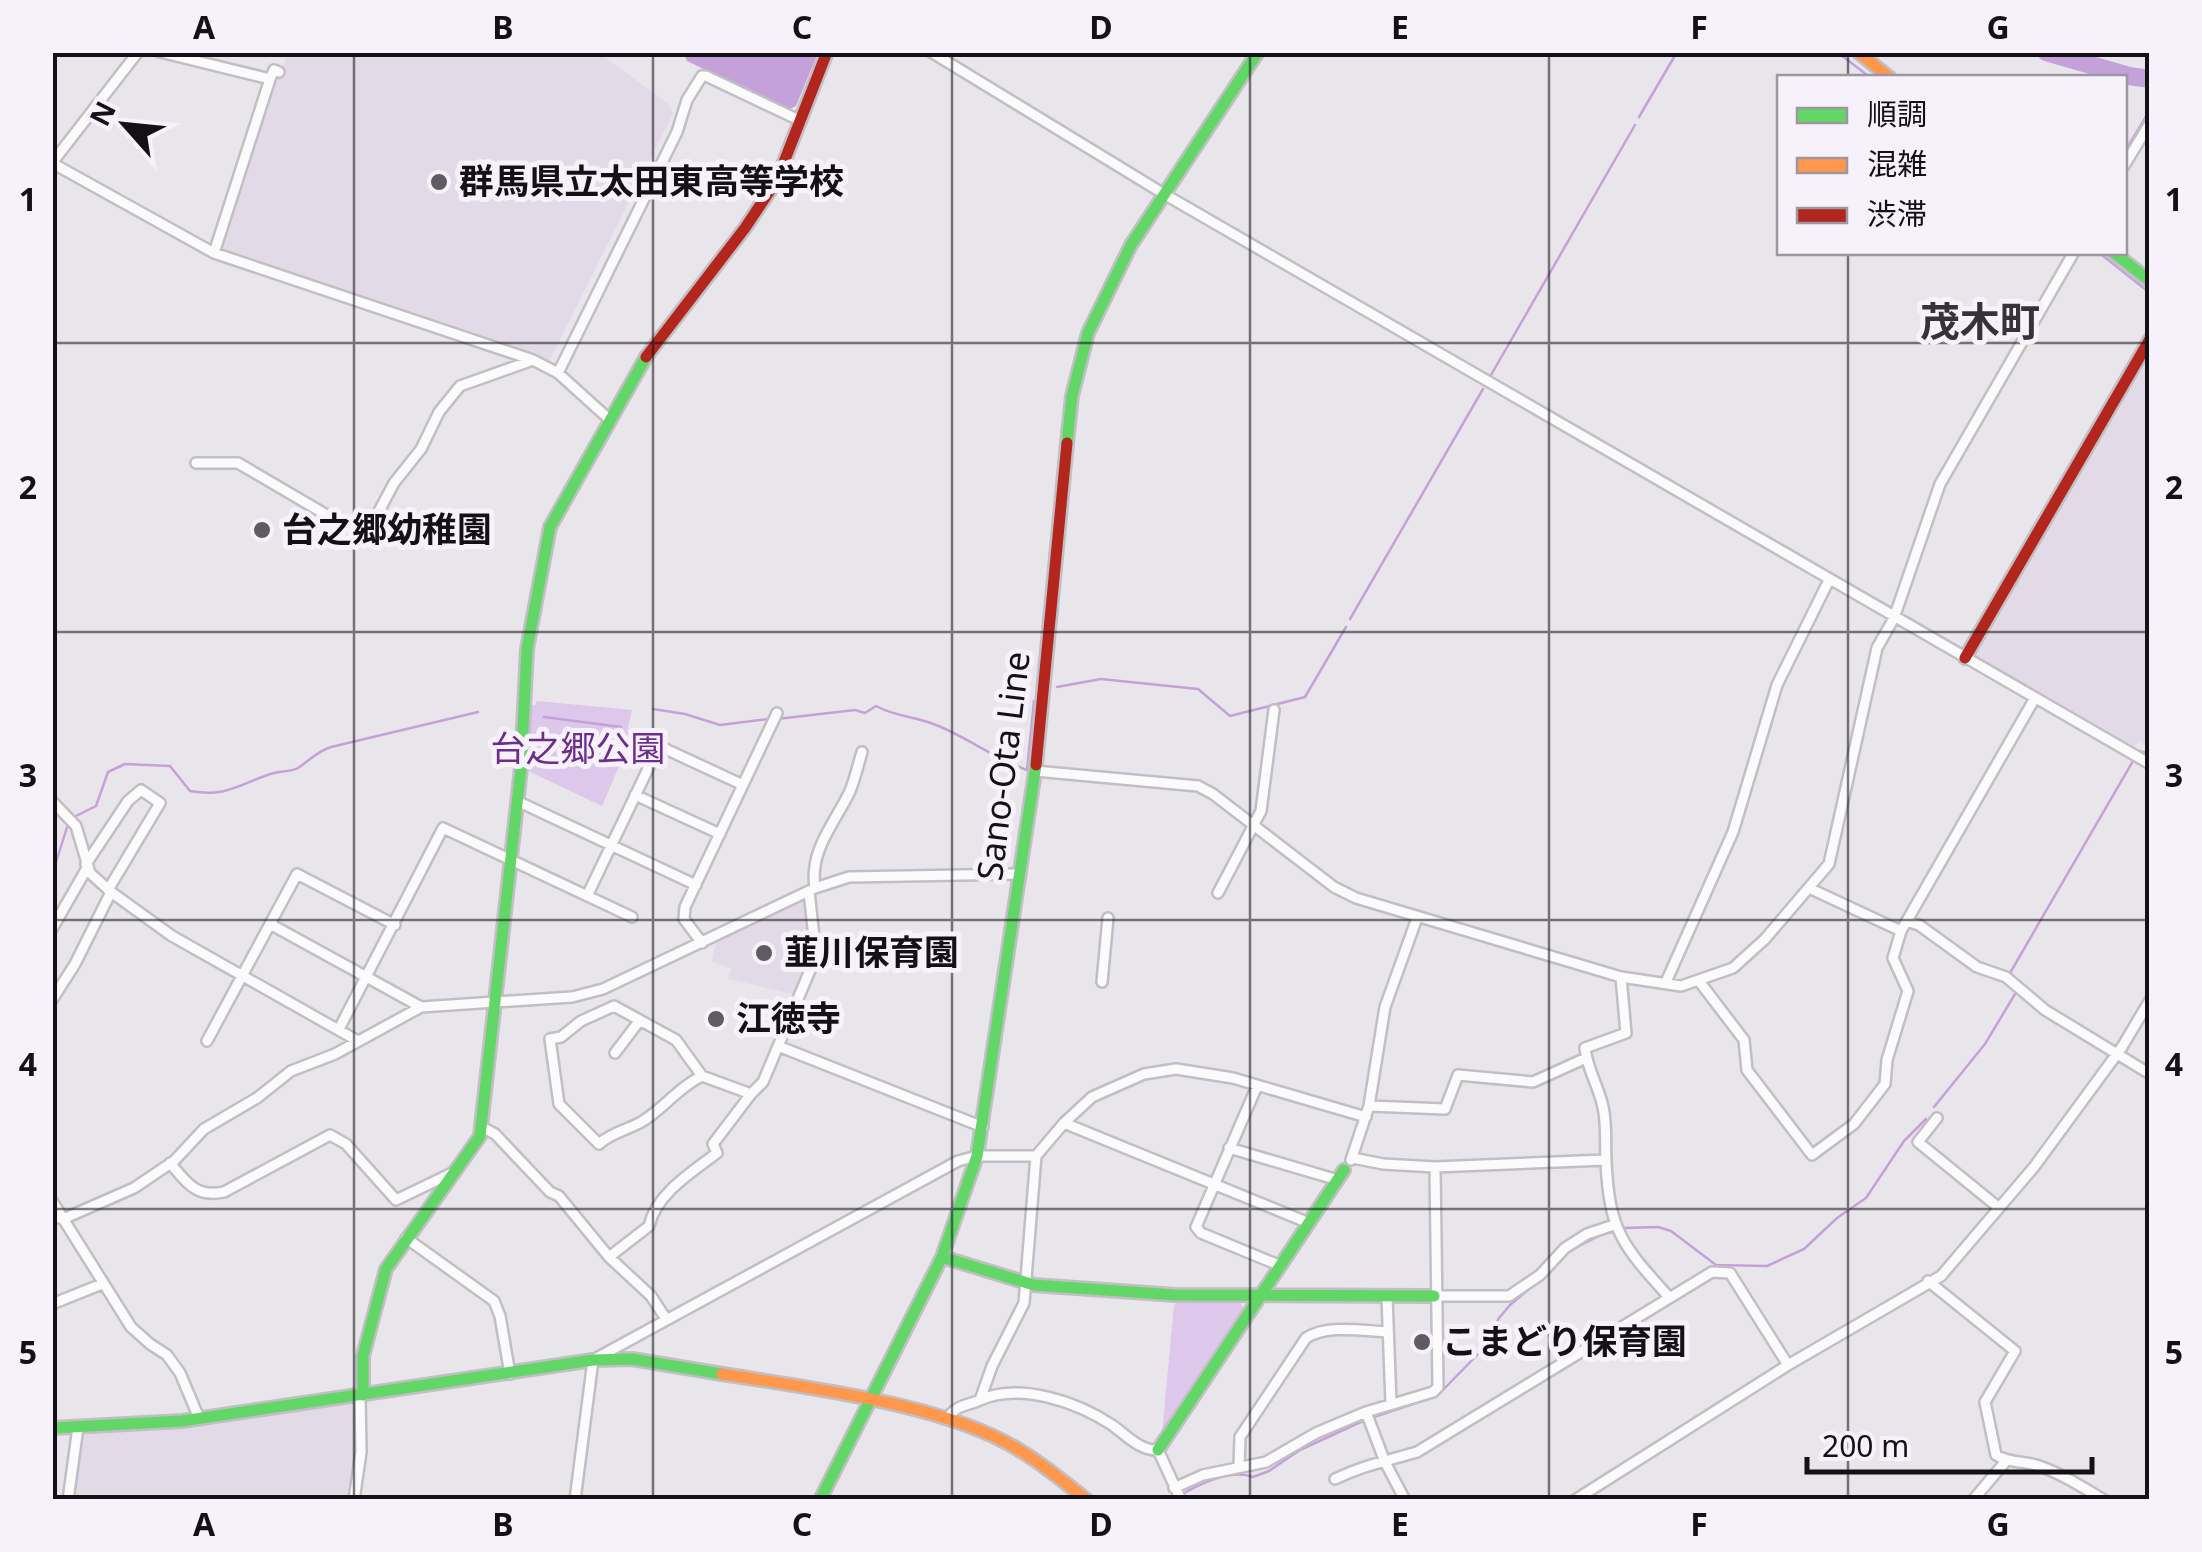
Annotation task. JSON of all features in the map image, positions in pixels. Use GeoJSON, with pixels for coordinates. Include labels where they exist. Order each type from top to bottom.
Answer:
{"type":"FeatureCollection","features":[{"type":"Feature","properties":{"kind":"street"},"geometry":{"type":"LineString","coordinates":[[138,52],[52,163],[214,253],[532,360],[558,372],[610,420]]}},
{"type":"Feature","properties":{"kind":"street"},"geometry":{"type":"LineString","coordinates":[[160,52],[275,75],[214,253]]}},
{"type":"Feature","properties":{"kind":"street"},"geometry":{"type":"LineString","coordinates":[[354,1500],[361,1452],[363,1356],[386,1269],[458,1170],[482,1127],[517,801],[527,649],[550,527],[661,335],[745,228],[777,180],[827,52]]}},
{"type":"Feature","properties":{"kind":"street"},"geometry":{"type":"LineString","coordinates":[[931,52],[1164,194],[2150,764]]}},
{"type":"Feature","properties":{"kind":"street","name":"Sano-Ota Line"},"geometry":{"type":"LineString","coordinates":[[820,1500],[942,1257],[977,1156],[1035,771],[1064,462],[1079,364],[1093,319],[1110,284],[1258,52]]}},
{"type":"Feature","properties":{"kind":"street"},"geometry":{"type":"LineString","coordinates":[[1858,52],[1886,75]]}},
{"type":"Feature","properties":{"kind":"street"},"geometry":{"type":"LineString","coordinates":[[558,372],[702,76],[802,121]]}},
{"type":"Feature","properties":{"kind":"street"},"geometry":{"type":"LineString","coordinates":[[2127,161],[2150,122]]}},
{"type":"Feature","properties":{"kind":"street"},"geometry":{"type":"LineString","coordinates":[[1035,771],[1198,786],[1256,825],[1334,887],[1417,918],[1621,976],[1681,986],[1733,968],[1811,888],[1829,864],[1867,682],[1877,648],[1894,618],[1940,484],[2072,255]]}},
{"type":"Feature","properties":{"kind":"street"},"geometry":{"type":"LineString","coordinates":[[2117,255],[2150,281]]}},
{"type":"Feature","properties":{"kind":"street"},"geometry":{"type":"LineString","coordinates":[[1965,658],[2150,340]]}},
{"type":"Feature","properties":{"kind":"street"},"geometry":{"type":"LineString","coordinates":[[196,463],[238,463],[342,524],[361,526],[377,515],[394,483],[421,450],[439,412],[460,386],[532,360]]}},
{"type":"Feature","properties":{"kind":"street"},"geometry":{"type":"LineString","coordinates":[[1666,982],[1734,832],[1777,685],[1829,580]]}},
{"type":"Feature","properties":{"kind":"street"},"geometry":{"type":"LineString","coordinates":[[1699,981],[1744,1040],[1747,1070],[1812,1155],[1854,1124],[1885,1084],[1887,1060],[1908,992],[1893,958],[1901,931],[2036,698]]}},
{"type":"Feature","properties":{"kind":"street"},"geometry":{"type":"LineString","coordinates":[[1218,892],[1261,811],[1274,710]]}},
{"type":"Feature","properties":{"kind":"street"},"geometry":{"type":"LineString","coordinates":[[702,942],[684,919],[686,907],[775,717]]}},
{"type":"Feature","properties":{"kind":"street"},"geometry":{"type":"LineString","coordinates":[[587,896],[659,746],[744,786]]}},
{"type":"Feature","properties":{"kind":"street"},"geometry":{"type":"LineString","coordinates":[[609,1257],[649,1226],[652,1209],[717,1153],[713,1144],[763,1082],[816,956],[812,890],[823,837],[850,790],[862,752]]}},
{"type":"Feature","properties":{"kind":"street"},"geometry":{"type":"LineString","coordinates":[[52,929],[128,800],[141,790],[160,803],[52,1000]]}},
{"type":"Feature","properties":{"kind":"street"},"geometry":{"type":"LineString","coordinates":[[636,795],[720,834]]}},
{"type":"Feature","properties":{"kind":"street"},"geometry":{"type":"LineString","coordinates":[[52,801],[76,826],[86,866],[110,891],[172,936],[358,1041]]}},
{"type":"Feature","properties":{"kind":"street"},"geometry":{"type":"LineString","coordinates":[[517,801],[696,886]]}},
{"type":"Feature","properties":{"kind":"street"},"geometry":{"type":"LineString","coordinates":[[340,1029],[443,828],[632,918]]}},
{"type":"Feature","properties":{"kind":"street"},"geometry":{"type":"LineString","coordinates":[[207,1041],[297,874],[396,925]]}},
{"type":"Feature","properties":{"kind":"street"},"geometry":{"type":"LineString","coordinates":[[58,1218],[134,1188],[170,1164],[204,1130],[258,1098],[291,1070],[358,1041],[421,1007],[572,997],[603,990],[812,890],[849,878],[1019,874]]}},
{"type":"Feature","properties":{"kind":"street"},"geometry":{"type":"LineString","coordinates":[[1811,888],[1901,931]]}},
{"type":"Feature","properties":{"kind":"street"},"geometry":{"type":"LineString","coordinates":[[1102,982],[1108,918]]}},
{"type":"Feature","properties":{"kind":"street"},"geometry":{"type":"LineString","coordinates":[[1158,1450],[1353,1158],[1368,1111],[1385,1007],[1417,918]]}},
{"type":"Feature","properties":{"kind":"street"},"geometry":{"type":"LineString","coordinates":[[1909,922],[1919,925],[1977,968],[2006,976],[2044,1010],[2150,1074]]}},
{"type":"Feature","properties":{"kind":"street"},"geometry":{"type":"LineString","coordinates":[[270,924],[421,1007]]}},
{"type":"Feature","properties":{"kind":"street"},"geometry":{"type":"LineString","coordinates":[[1621,976],[1626,1033],[1585,1048],[1586,1058],[1603,1108],[1614,1225],[1629,1253],[1668,1296]]}},
{"type":"Feature","properties":{"kind":"street"},"geometry":{"type":"LineString","coordinates":[[603,990],[610,1008]]}},
{"type":"Feature","properties":{"kind":"street"},"geometry":{"type":"LineString","coordinates":[[1575,1500],[1950,1268],[2034,1167],[2116,1055],[2150,1000]]}},
{"type":"Feature","properties":{"kind":"street"},"geometry":{"type":"LineString","coordinates":[[702,1076],[687,1083],[642,1122],[609,1135],[599,1144],[560,1104],[550,1039],[561,1037],[582,1021],[614,1006],[676,1040],[702,1076],[752,1094]]}},
{"type":"Feature","properties":{"kind":"street"},"geometry":{"type":"LineString","coordinates":[[615,1052],[640,1020]]}},
{"type":"Feature","properties":{"kind":"street"},"geometry":{"type":"LineString","coordinates":[[778,1046],[983,1127]]}},
{"type":"Feature","properties":{"kind":"street"},"geometry":{"type":"LineString","coordinates":[[980,1400],[992,1366],[1021,1313],[1036,1156],[1064,1122],[1092,1097],[1156,1070],[1233,1078],[1368,1111],[1445,1109],[1458,1076],[1533,1082],[1586,1058]]}},
{"type":"Feature","properties":{"kind":"street"},"geometry":{"type":"LineString","coordinates":[[1257,1086],[1197,1222],[1198,1230],[1281,1266]]}},
{"type":"Feature","properties":{"kind":"street"},"geometry":{"type":"LineString","coordinates":[[1936,1118],[1918,1142],[1998,1207]]}},
{"type":"Feature","properties":{"kind":"street"},"geometry":{"type":"LineString","coordinates":[[1064,1122],[1309,1222]]}},
{"type":"Feature","properties":{"kind":"street"},"geometry":{"type":"LineString","coordinates":[[482,1127],[495,1134],[550,1192],[559,1196],[609,1257],[651,1296],[666,1319]]}},
{"type":"Feature","properties":{"kind":"street"},"geometry":{"type":"LineString","coordinates":[[170,1164],[196,1192],[213,1194],[224,1192],[330,1135],[346,1144],[396,1200],[458,1170]]}},
{"type":"Feature","properties":{"kind":"street"},"geometry":{"type":"LineString","coordinates":[[1228,1148],[1341,1175]]}},
{"type":"Feature","properties":{"kind":"street"},"geometry":{"type":"LineString","coordinates":[[593,1360],[958,1162],[977,1156],[1036,1156]]}},
{"type":"Feature","properties":{"kind":"street"},"geometry":{"type":"LineString","coordinates":[[1353,1158],[1435,1167],[1606,1160]]}},
{"type":"Feature","properties":{"kind":"street"},"geometry":{"type":"LineString","coordinates":[[1174,1488],[1203,1475],[1266,1462],[1366,1412],[1432,1392],[1440,1382],[1434,1296],[1435,1167]]}},
{"type":"Feature","properties":{"kind":"street"},"geometry":{"type":"LineString","coordinates":[[52,1200],[58,1218],[137,1334],[168,1355],[199,1418]]}},
{"type":"Feature","properties":{"kind":"street"},"geometry":{"type":"LineString","coordinates":[[942,1257],[1026,1284],[1156,1294],[1509,1296],[1540,1274],[1566,1248],[1587,1234],[1614,1225]]}},
{"type":"Feature","properties":{"kind":"street"},"geometry":{"type":"LineString","coordinates":[[406,1238],[494,1301],[510,1374]]}},
{"type":"Feature","properties":{"kind":"street"},"geometry":{"type":"LineString","coordinates":[[1335,1478],[1377,1461],[1418,1452],[1702,1276],[1730,1273],[1788,1365]]}},
{"type":"Feature","properties":{"kind":"street"},"geometry":{"type":"LineString","coordinates":[[1928,1281],[2015,1351],[1984,1402],[1992,1450],[2006,1461],[2052,1471],[2104,1500]]}},
{"type":"Feature","properties":{"kind":"street"},"geometry":{"type":"LineString","coordinates":[[52,1304],[102,1284]]}},
{"type":"Feature","properties":{"kind":"street"},"geometry":{"type":"LineString","coordinates":[[1386,1297],[1391,1404]]}},
{"type":"Feature","properties":{"kind":"street"},"geometry":{"type":"LineString","coordinates":[[1240,1466],[1240,1437],[1306,1338],[1336,1330],[1388,1332]]}},
{"type":"Feature","properties":{"kind":"street"},"geometry":{"type":"LineString","coordinates":[[52,1428],[199,1418],[593,1360],[632,1359],[948,1418],[1017,1448],[1087,1500]]}},
{"type":"Feature","properties":{"kind":"street"},"geometry":{"type":"LineString","coordinates":[[575,1500],[593,1360]]}},
{"type":"Feature","properties":{"kind":"street"},"geometry":{"type":"LineString","coordinates":[[948,1418],[956,1407],[998,1394],[1044,1397],[1089,1412],[1143,1447],[1158,1450]]}},
{"type":"Feature","properties":{"kind":"street"},"geometry":{"type":"LineString","coordinates":[[1366,1412],[1384,1462],[1406,1500]]}},
{"type":"Feature","properties":{"kind":"street"},"geometry":{"type":"LineString","coordinates":[[68,1500],[78,1427]]}},
{"type":"Feature","properties":{"kind":"street"},"geometry":{"type":"LineString","coordinates":[[1158,1450],[1180,1500]]}},
{"type":"Feature","properties":{"kind":"street"},"geometry":{"type":"LineString","coordinates":[[1973,1500],[2006,1461]]}},
{"type":"Feature","properties":{"kind":"shaded area"},"geometry":{"type":"Polygon","coordinates":[[[684,52],[818,53],[796,106],[788,110],[687,61],[684,52]]]}},
{"type":"Feature","properties":{"kind":"shaded area","name":"群馬県立太田東高等学校"},"geometry":{"type":"Polygon","coordinates":[[[287,53],[599,53],[669,104],[673,114],[548,364],[526,353],[218,251],[270,87],[278,80],[287,53]]]}},
{"type":"Feature","properties":{"kind":"shaded area"},"geometry":{"type":"Polygon","coordinates":[[[2149,358],[2150,748],[2139,742],[2133,748],[1974,656],[2149,358]]]}},
{"type":"Feature","properties":{"kind":"shaded area"},"geometry":{"type":"Polygon","coordinates":[[[804,901],[813,958],[797,995],[728,979],[731,968],[712,962],[716,941],[804,901]]]}},
{"type":"Feature","properties":{"kind":"shaded area"},"geometry":{"type":"Polygon","coordinates":[[[354,1404],[358,1452],[353,1499],[70,1500],[83,1433],[185,1427],[354,1404]]]}},
{"type":"Feature","properties":{"kind":"green space","name":"台之郷公園"},"geometry":{"type":"Polygon","coordinates":[[[537,701],[632,710],[627,731],[633,734],[602,806],[526,770],[530,705],[537,701]]]}},
{"type":"Feature","properties":{"kind":"green space"},"geometry":{"type":"Polygon","coordinates":[[[1178,1301],[1240,1302],[1244,1310],[1162,1434],[1174,1305],[1178,1301]]]}},
{"type":"Feature","properties":{"kind":"waterway"},"geometry":{"type":"LineString","coordinates":[[1639,117],[1677,52]]}},
{"type":"Feature","properties":{"kind":"waterway"},"geometry":{"type":"LineString","coordinates":[[1837,52],[1867,75]]}},
{"type":"Feature","properties":{"kind":"waterway"},"geometry":{"type":"LineString","coordinates":[[2046,52],[2126,75]]}},
{"type":"Feature","properties":{"kind":"waterway"},"geometry":{"type":"LineString","coordinates":[[2127,75],[2150,79]]}},
{"type":"Feature","properties":{"kind":"waterway"},"geometry":{"type":"LineString","coordinates":[[2127,148],[2150,110]]}},
{"type":"Feature","properties":{"kind":"waterway"},"geometry":{"type":"LineString","coordinates":[[1491,375],[1635,125]]}},
{"type":"Feature","properties":{"kind":"waterway"},"geometry":{"type":"LineString","coordinates":[[2102,255],[2150,293]]}},
{"type":"Feature","properties":{"kind":"waterway"},"geometry":{"type":"LineString","coordinates":[[1350,619],[1483,389]]}},
{"type":"Feature","properties":{"kind":"waterway"},"geometry":{"type":"LineString","coordinates":[[1057,687],[1101,679],[1198,689],[1230,716],[1305,697],[1346,627]]}},
{"type":"Feature","properties":{"kind":"waterway"},"geometry":{"type":"LineString","coordinates":[[777,719],[855,710],[865,713],[876,706],[936,725],[1027,770],[1034,701]]}},
{"type":"Feature","properties":{"kind":"waterway"},"geometry":{"type":"LineString","coordinates":[[653,709],[720,725],[769,719]]}},
{"type":"Feature","properties":{"kind":"waterway"},"geometry":{"type":"LineString","coordinates":[[72,818],[96,806],[108,772],[125,764],[170,766],[190,791],[214,793],[295,769],[331,747],[478,712]]}},
{"type":"Feature","properties":{"kind":"waterway"},"geometry":{"type":"LineString","coordinates":[[544,717],[621,727]]}},
{"type":"Feature","properties":{"kind":"waterway"},"geometry":{"type":"LineString","coordinates":[[2139,751],[2150,754]]}},
{"type":"Feature","properties":{"kind":"waterway"},"geometry":{"type":"LineString","coordinates":[[2020,983],[2010,973],[2133,761]]}},
{"type":"Feature","properties":{"kind":"waterway"},"geometry":{"type":"LineString","coordinates":[[52,875],[68,824]]}},
{"type":"Feature","properties":{"kind":"waterway"},"geometry":{"type":"LineString","coordinates":[[1934,1107],[1985,1044],[2015,994]]}},
{"type":"Feature","properties":{"kind":"waterway"},"geometry":{"type":"LineString","coordinates":[[1623,1228],[1658,1227],[1671,1231],[1716,1265],[1767,1266],[1804,1249],[1866,1198],[1904,1141],[1926,1119]]}},
{"type":"Feature","properties":{"kind":"waterway"},"geometry":{"type":"LineString","coordinates":[[1569,1251],[1605,1233]]}},
{"type":"Feature","properties":{"kind":"waterway"},"geometry":{"type":"LineString","coordinates":[[1374,1417],[1437,1396],[1483,1349],[1510,1305],[1535,1284]]}},
{"type":"Feature","properties":{"kind":"waterway"},"geometry":{"type":"LineString","coordinates":[[1186,1492],[1219,1478],[1253,1477],[1269,1471],[1300,1450],[1365,1420]]}},
{"type":"Feature","properties":{"kind":"traffic: fast"},"geometry":{"type":"LineString","coordinates":[[1067,443],[1072,396],[1088,333],[1131,245],[1258,52]]}},
{"type":"Feature","properties":{"kind":"traffic: fast"},"geometry":{"type":"LineString","coordinates":[[2117,255],[2150,281]]}},
{"type":"Feature","properties":{"kind":"traffic: fast"},"geometry":{"type":"LineString","coordinates":[[363,1395],[363,1356],[386,1269],[480,1136],[521,768],[527,649],[550,527],[646,357]]}},
{"type":"Feature","properties":{"kind":"traffic: fast"},"geometry":{"type":"LineString","coordinates":[[820,1500],[942,1257],[977,1156],[1036,765]]}},
{"type":"Feature","properties":{"kind":"traffic: fast"},"geometry":{"type":"LineString","coordinates":[[1158,1450],[1344,1170]]}},
{"type":"Feature","properties":{"kind":"traffic: fast"},"geometry":{"type":"LineString","coordinates":[[942,1257],[1034,1285],[1175,1295],[1434,1296]]}},
{"type":"Feature","properties":{"kind":"traffic: fast"},"geometry":{"type":"LineString","coordinates":[[52,1428],[182,1421],[593,1360],[632,1359],[722,1374]]}},
{"type":"Feature","properties":{"kind":"traffic: slow"},"geometry":{"type":"LineString","coordinates":[[1858,52],[1886,75]]}},
{"type":"Feature","properties":{"kind":"traffic: slow"},"geometry":{"type":"LineString","coordinates":[[722,1374],[875,1400],[954,1421],[1019,1450],[1087,1500]]}},
{"type":"Feature","properties":{"kind":"traffic: jam"},"geometry":{"type":"LineString","coordinates":[[646,357],[777,180],[827,52]]}},
{"type":"Feature","properties":{"kind":"traffic: jam"},"geometry":{"type":"LineString","coordinates":[[1965,658],[2150,339]]}},
{"type":"Feature","properties":{"kind":"traffic: jam"},"geometry":{"type":"LineString","coordinates":[[1036,765],[1067,443]]}},
{"type":"Feature","properties":{"kind":"place","name":"群馬県立太田東高等学校"},"geometry":{"type":"Point","coordinates":[439,182]}},
{"type":"Feature","properties":{"kind":"place","name":"台之郷幼稚園"},"geometry":{"type":"Point","coordinates":[262,530]}},
{"type":"Feature","properties":{"kind":"place","name":"韮川保育園"},"geometry":{"type":"Point","coordinates":[764,953]}},
{"type":"Feature","properties":{"kind":"place","name":"江徳寺"},"geometry":{"type":"Point","coordinates":[716,1019]}},
{"type":"Feature","properties":{"kind":"place","name":"こまどり保育園"},"geometry":{"type":"Point","coordinates":[1422,1342]}},
{"type":"Feature","properties":{"kind":"district","name":"茂木町"},"geometry":{"type":"Point","coordinates":[1980,322]}}]}
